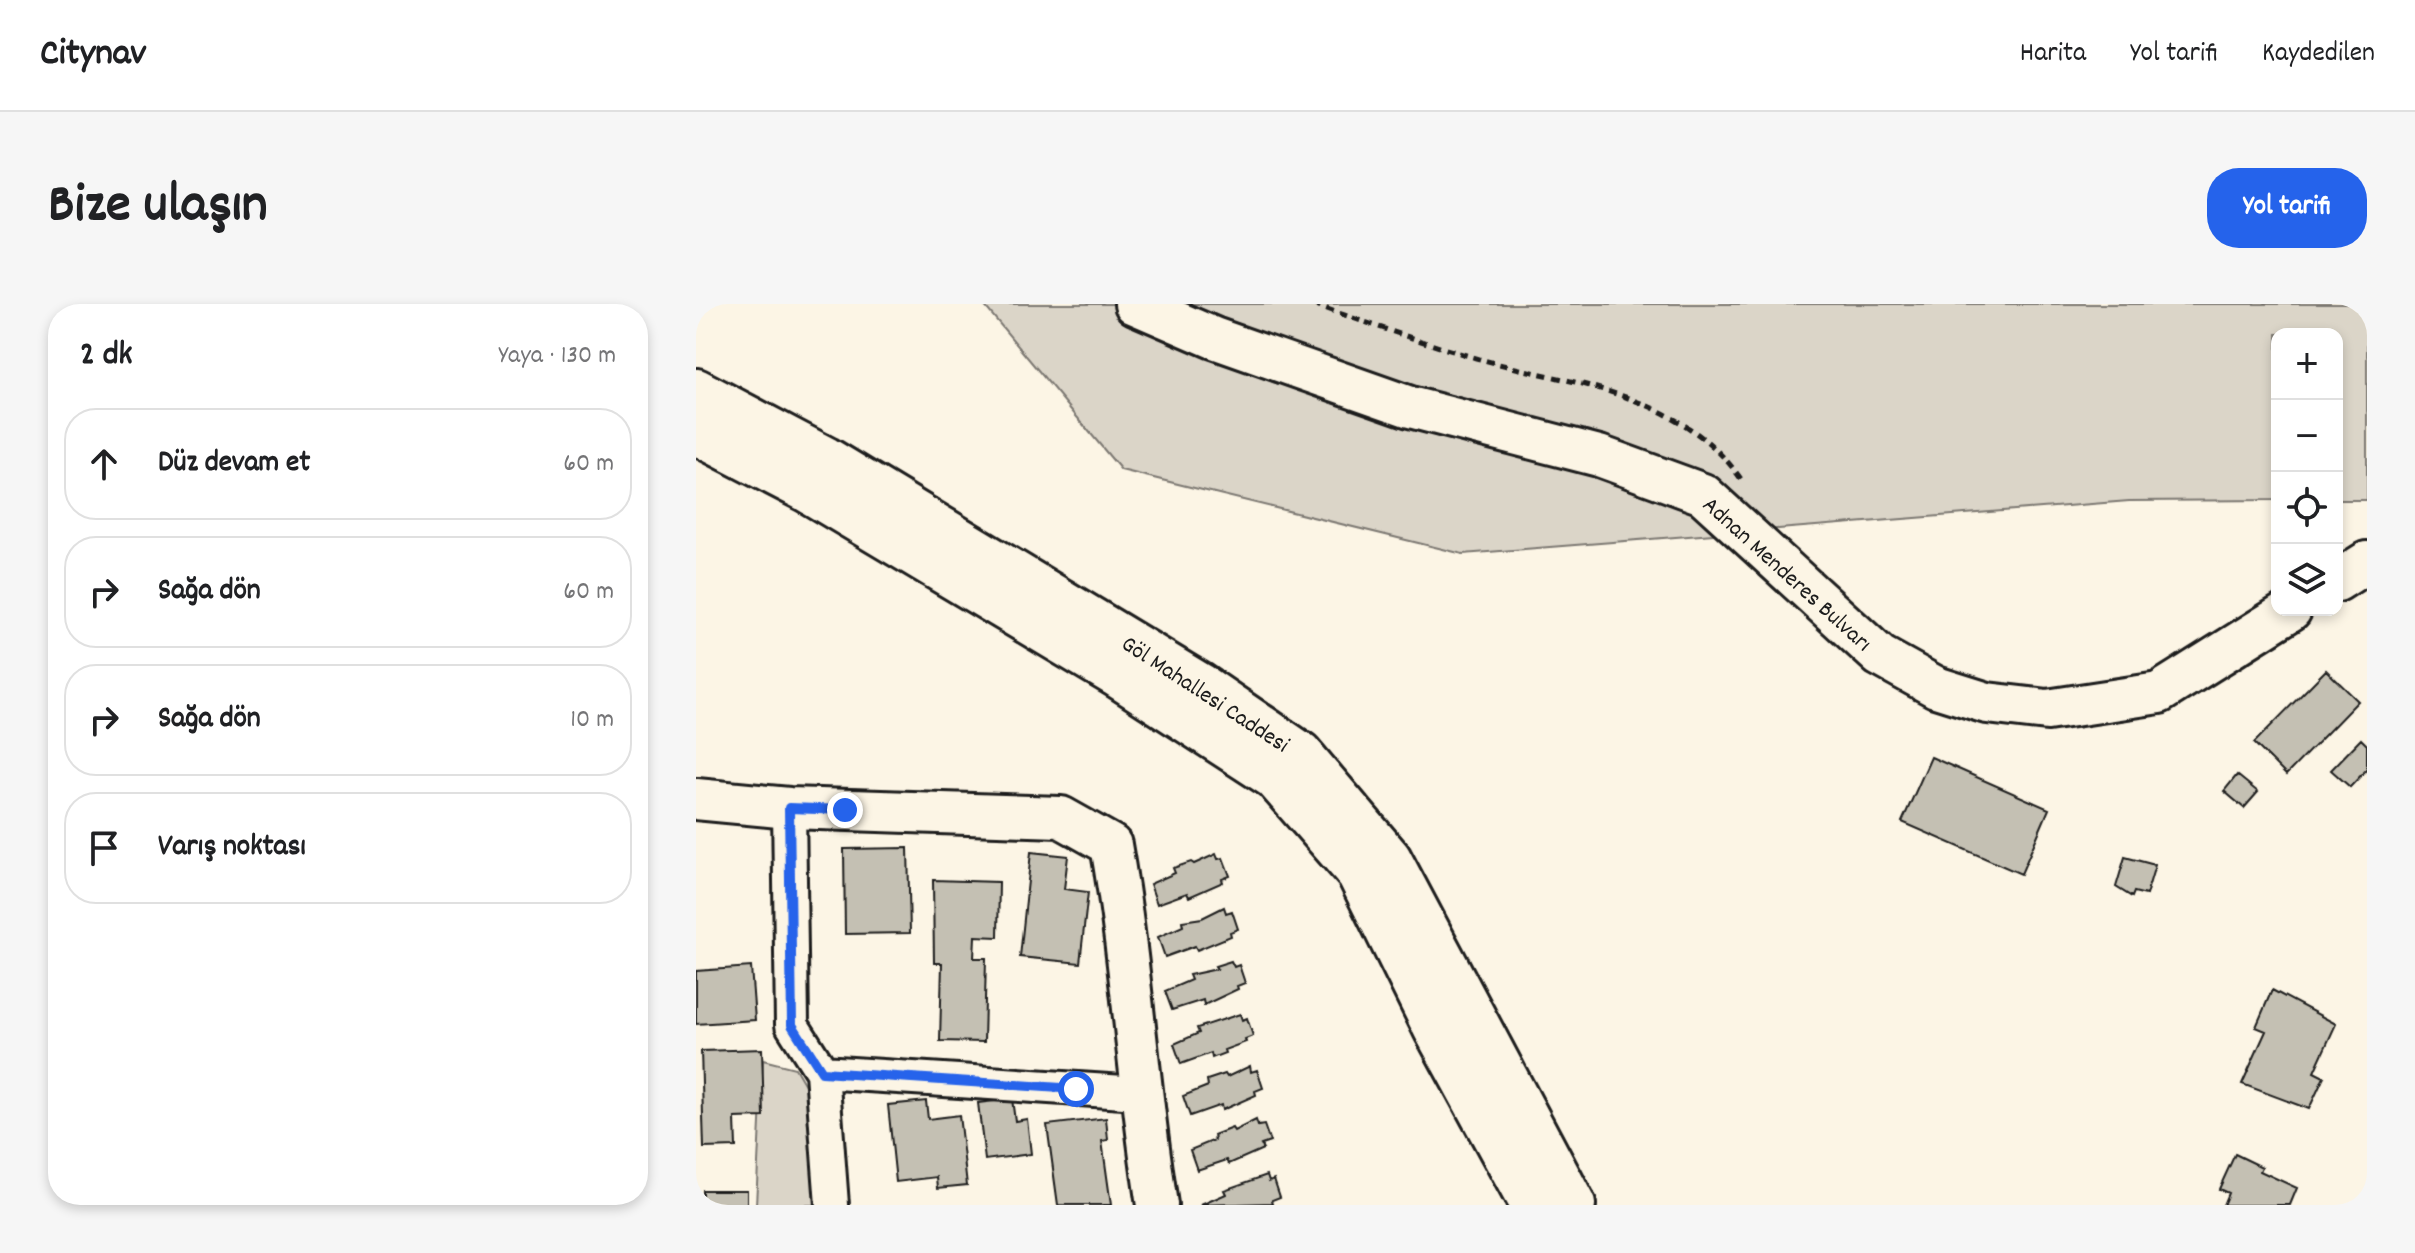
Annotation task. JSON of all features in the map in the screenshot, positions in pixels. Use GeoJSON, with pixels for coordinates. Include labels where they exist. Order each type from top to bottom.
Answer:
{"type":"FeatureCollection","features":[{"type":"Feature","properties":{"kind":"main road","name":"Göl Mahallesi Caddesi"},"geometry":{"type":"LineString","coordinates":[[696,391],[825,459],[1199,685],[1300,754],[1389,859],[1573,1205]]}},
{"type":"Feature","properties":{"kind":"main road","name":"Göl Mahallesi Caddesi"},"geometry":{"type":"LineString","coordinates":[[696,432],[808,490],[1089,658],[1275,777],[1359,873],[1436,1029],[1532,1205]]}},
{"type":"Feature","properties":{"kind":"street","name":"Adnan Menderes Bulvarı"},"geometry":{"type":"LineString","coordinates":[[1135,304],[1214,338],[1410,407],[1599,456],[1703,494],[1880,656],[1936,687],[1987,703],[2047,710],[2159,693],[2281,616]]}},
{"type":"Feature","properties":{"kind":"street"},"geometry":{"type":"LineString","coordinates":[[2343,577],[2367,562]]}},
{"type":"Feature","properties":{"kind":"street"},"geometry":{"type":"LineString","coordinates":[[696,799],[789,808],[1061,817],[1111,845],[1126,933],[1139,1093],[1157,1205]]}},
{"type":"Feature","properties":{"kind":"street"},"geometry":{"type":"LineString","coordinates":[[789,808],[792,1025],[822,1072],[832,1205]]}},
{"type":"Feature","properties":{"kind":"street"},"geometry":{"type":"LineString","coordinates":[[822,1072],[1139,1093]]}},
{"type":"Feature","properties":{"kind":"path"},"geometry":{"type":"LineString","coordinates":[[1313,304],[1475,357],[1607,391],[1669,414],[1711,442],[1746,486]]}},
{"type":"Feature","properties":{"kind":"shaded area"},"geometry":{"type":"Polygon","coordinates":[[[983,304],[2367,304],[2367,500],[2343,500],[2343,328],[2271,328],[2271,500],[2129,501],[1463,554],[1121,470],[983,304]]]}},
{"type":"Feature","properties":{"kind":"shaded area"},"geometry":{"type":"Polygon","coordinates":[[[763,1060],[795,1068],[816,1104],[824,1205],[756,1205],[763,1060]]]}},
{"type":"Feature","properties":{"kind":"building"},"geometry":{"type":"Polygon","coordinates":[[[2326,670],[2358,701],[2286,775],[2254,743],[2326,670]]]}},
{"type":"Feature","properties":{"kind":"building"},"geometry":{"type":"Polygon","coordinates":[[[2361,739],[2367,745],[2367,769],[2350,787],[2331,770],[2361,739]]]}},
{"type":"Feature","properties":{"kind":"building"},"geometry":{"type":"Polygon","coordinates":[[[1931,757],[2049,809],[2021,874],[1902,822],[1931,757]]]}},
{"type":"Feature","properties":{"kind":"building"},"geometry":{"type":"Polygon","coordinates":[[[2237,775],[2258,792],[2244,808],[2224,791],[2237,775]]]}},
{"type":"Feature","properties":{"kind":"building"},"geometry":{"type":"Polygon","coordinates":[[[908,848],[910,933],[845,934],[844,849],[908,848]]]}},
{"type":"Feature","properties":{"kind":"building"},"geometry":{"type":"Polygon","coordinates":[[[1031,852],[1068,856],[1064,889],[1088,892],[1080,963],[1020,957],[1031,852]]]}},
{"type":"Feature","properties":{"kind":"building"},"geometry":{"type":"Polygon","coordinates":[[[1216,854],[1218,859],[1223,858],[1230,876],[1222,879],[1223,882],[1189,897],[1187,893],[1157,904],[1150,884],[1175,873],[1173,868],[1191,862],[1194,864],[1216,854]]]}},
{"type":"Feature","properties":{"kind":"building"},"geometry":{"type":"Polygon","coordinates":[[[2125,857],[2155,865],[2146,895],[2134,892],[2132,897],[2116,887],[2125,857]]]}},
{"type":"Feature","properties":{"kind":"building"},"geometry":{"type":"Polygon","coordinates":[[[933,880],[999,882],[998,937],[975,936],[974,958],[986,958],[984,1042],[940,1041],[942,963],[934,963],[933,880]]]}},
{"type":"Feature","properties":{"kind":"building"},"geometry":{"type":"Polygon","coordinates":[[[1224,907],[1226,913],[1232,911],[1238,929],[1230,932],[1231,936],[1197,950],[1195,946],[1165,957],[1158,937],[1183,926],[1182,921],[1202,918],[1224,907]]]}},
{"type":"Feature","properties":{"kind":"building"},"geometry":{"type":"Polygon","coordinates":[[[1231,961],[1234,967],[1239,965],[1245,983],[1237,986],[1238,989],[1204,1005],[1203,1000],[1172,1010],[1165,991],[1191,980],[1189,975],[1217,969],[1215,966],[1231,961]]]}},
{"type":"Feature","properties":{"kind":"building"},"geometry":{"type":"Polygon","coordinates":[[[751,967],[755,1020],[696,1024],[696,971],[751,967]]]}},
{"type":"Feature","properties":{"kind":"building"},"geometry":{"type":"Polygon","coordinates":[[[2272,990],[2336,1024],[2314,1072],[2324,1077],[2309,1109],[2242,1084],[2266,1031],[2256,1027],[2272,990]]]}},
{"type":"Feature","properties":{"kind":"building"},"geometry":{"type":"Polygon","coordinates":[[[1240,1014],[1242,1020],[1247,1018],[1253,1036],[1245,1039],[1246,1042],[1212,1058],[1211,1053],[1181,1064],[1174,1044],[1199,1033],[1197,1028],[1240,1014]]]}},
{"type":"Feature","properties":{"kind":"building"},"geometry":{"type":"Polygon","coordinates":[[[762,1049],[764,1117],[735,1118],[736,1147],[704,1148],[701,1051],[762,1049]]]}},
{"type":"Feature","properties":{"kind":"building"},"geometry":{"type":"Polygon","coordinates":[[[1250,1066],[1251,1072],[1257,1070],[1263,1088],[1255,1091],[1256,1095],[1222,1110],[1221,1105],[1190,1116],[1183,1096],[1208,1086],[1207,1080],[1225,1074],[1227,1077],[1250,1066]]]}},
{"type":"Feature","properties":{"kind":"building"},"geometry":{"type":"Polygon","coordinates":[[[1012,1099],[1015,1121],[1027,1119],[1031,1154],[985,1160],[978,1103],[1012,1099]]]}},
{"type":"Feature","properties":{"kind":"building"},"geometry":{"type":"Polygon","coordinates":[[[926,1101],[928,1119],[959,1115],[967,1185],[938,1188],[937,1177],[896,1182],[888,1105],[926,1101]]]}},
{"type":"Feature","properties":{"kind":"building"},"geometry":{"type":"Polygon","coordinates":[[[1106,1118],[1108,1140],[1102,1141],[1111,1205],[1058,1205],[1047,1125],[1106,1118]]]}},
{"type":"Feature","properties":{"kind":"building"},"geometry":{"type":"Polygon","coordinates":[[[1256,1120],[1258,1126],[1264,1125],[1270,1142],[1261,1145],[1263,1149],[1229,1164],[1227,1160],[1197,1170],[1190,1150],[1215,1140],[1214,1135],[1232,1128],[1234,1131],[1256,1120]]]}},
{"type":"Feature","properties":{"kind":"building"},"geometry":{"type":"Polygon","coordinates":[[[2235,1154],[2262,1167],[2260,1171],[2297,1188],[2290,1205],[2223,1205],[2228,1193],[2219,1189],[2235,1154]]]}},
{"type":"Feature","properties":{"kind":"building"},"geometry":{"type":"Polygon","coordinates":[[[1267,1175],[1269,1181],[1274,1179],[1280,1197],[1272,1200],[1273,1203],[1201,1205],[1226,1194],[1224,1190],[1267,1175]]]}},
{"type":"Feature","properties":{"kind":"building"},"geometry":{"type":"Polygon","coordinates":[[[702,1190],[747,1190],[747,1205],[702,1205],[702,1190]]]}},
{"type":"Feature","properties":{"kind":"route"},"geometry":{"type":"LineString","coordinates":[[845,810],[789,808],[792,1025],[822,1072],[1076,1089]]}}]}
